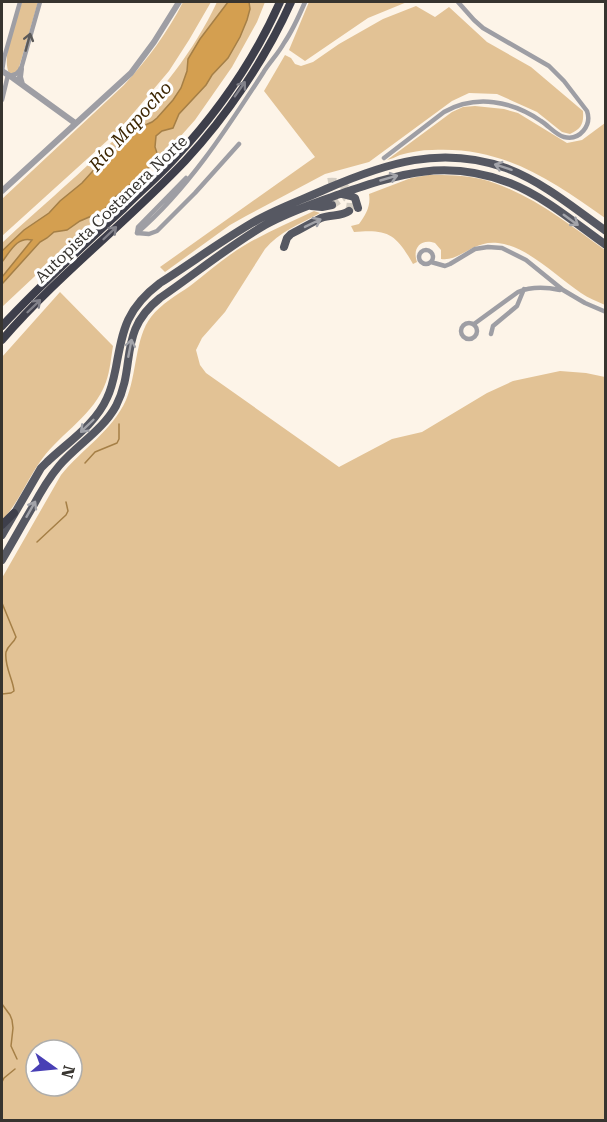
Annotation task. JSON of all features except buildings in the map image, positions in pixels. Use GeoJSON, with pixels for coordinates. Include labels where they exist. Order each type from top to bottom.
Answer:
{"type":"FeatureCollection","features":[{"type":"Feature","properties":{"kind":"highway","name":"Autopista Costanera Norte"},"geometry":{"type":"LineString","coordinates":[[2,325],[182,151],[240,74],[263,37],[280,2]]}},
{"type":"Feature","properties":{"kind":"highway","name":"Autopista Costanera Norte"},"geometry":{"type":"LineString","coordinates":[[2,340],[197,147],[263,56],[291,2]]}},
{"type":"Feature","properties":{"kind":"highway"},"geometry":{"type":"LineString","coordinates":[[2,525],[14,513]]}},
{"type":"Feature","properties":{"kind":"main road"},"geometry":{"type":"LineString","coordinates":[[2,560],[52,474],[102,425],[114,409],[122,391],[135,328],[146,311],[160,298],[252,233],[303,203],[352,178],[388,165],[421,159],[459,158],[492,164],[524,175],[557,195],[606,231]]}},
{"type":"Feature","properties":{"kind":"main road"},"geometry":{"type":"LineString","coordinates":[[2,535],[35,478],[47,462],[89,425],[100,411],[112,384],[124,328],[130,314],[142,298],[253,223],[303,203],[342,194],[386,179],[423,171],[451,170],[478,174],[511,183],[551,206],[606,245]]}},
{"type":"Feature","properties":{"kind":"main road"},"geometry":{"type":"LineString","coordinates":[[303,203],[315,189],[328,182]]}},
{"type":"Feature","properties":{"kind":"main road"},"geometry":{"type":"LineString","coordinates":[[342,194],[354,197],[358,208],[360,193],[364,186]]}},
{"type":"Feature","properties":{"kind":"main road"},"geometry":{"type":"LineString","coordinates":[[303,203],[322,207],[332,205]]}},
{"type":"Feature","properties":{"kind":"main road"},"geometry":{"type":"LineString","coordinates":[[284,247],[291,234],[322,218],[343,215],[349,211]]}},
{"type":"Feature","properties":{"kind":"street"},"geometry":{"type":"LineString","coordinates":[[2,100],[4,58],[20,2]]}},
{"type":"Feature","properties":{"kind":"street"},"geometry":{"type":"LineString","coordinates":[[23,85],[20,77],[21,69],[40,2]]}},
{"type":"Feature","properties":{"kind":"street"},"geometry":{"type":"LineString","coordinates":[[2,191],[121,83],[163,30],[179,2]]}},
{"type":"Feature","properties":{"kind":"street"},"geometry":{"type":"LineString","coordinates":[[239,144],[157,231],[150,234],[137,233],[138,227],[202,160],[225,130],[284,43],[305,2]]}},
{"type":"Feature","properties":{"kind":"street"},"geometry":{"type":"LineString","coordinates":[[384,158],[444,112],[471,102],[490,101],[512,106],[537,118],[564,137],[577,136],[588,124],[587,111],[559,75],[483,28],[458,2]]}},
{"type":"Feature","properties":{"kind":"street"},"geometry":{"type":"LineString","coordinates":[[5,74],[16,74],[21,69]]}},
{"type":"Feature","properties":{"kind":"street"},"geometry":{"type":"LineString","coordinates":[[5,74],[75,123]]}},
{"type":"Feature","properties":{"kind":"street"},"geometry":{"type":"LineString","coordinates":[[431,262],[445,266],[476,249],[502,248],[526,260],[563,290],[606,312]]}},
{"type":"Feature","properties":{"kind":"street"},"geometry":{"type":"LineString","coordinates":[[474,324],[525,289],[541,287],[563,290]]}},
{"type":"Feature","properties":{"kind":"street"},"geometry":{"type":"LineString","coordinates":[[491,334],[493,326],[517,306],[525,289]]}},
{"type":"Feature","properties":{"kind":"shaded area"},"geometry":{"type":"Polygon","coordinates":[[[22,2],[38,2],[18,71],[13,74],[9,73],[7,66],[8,48],[22,2]]]}},
{"type":"Feature","properties":{"kind":"shaded area"},"geometry":{"type":"Polygon","coordinates":[[[183,2],[211,2],[169,71],[119,130],[2,236],[2,199],[124,85],[141,66],[171,24],[183,2]]]}},
{"type":"Feature","properties":{"kind":"shaded area"},"geometry":{"type":"Polygon","coordinates":[[[217,2],[265,2],[257,22],[232,67],[195,120],[163,156],[2,307],[2,243],[122,133],[149,103],[175,72],[198,38],[217,2]]]}},
{"type":"Feature","properties":{"kind":"shaded area"},"geometry":{"type":"Polygon","coordinates":[[[228,2],[249,2],[250,9],[240,37],[228,58],[179,114],[173,128],[162,131],[156,136],[155,147],[158,156],[144,173],[101,212],[80,221],[67,230],[54,232],[40,242],[2,284],[2,277],[32,240],[22,240],[2,262],[2,251],[82,183],[132,131],[157,118],[181,88],[187,71],[188,59],[228,2]]]}},
{"type":"Feature","properties":{"kind":"shaded area"},"geometry":{"type":"Polygon","coordinates":[[[309,2],[407,2],[368,18],[305,61],[289,50],[309,2]]]}},
{"type":"Feature","properties":{"kind":"shaded area"},"geometry":{"type":"Polygon","coordinates":[[[416,6],[435,17],[449,7],[487,42],[531,67],[583,111],[583,119],[579,128],[570,134],[562,132],[537,112],[497,94],[469,93],[452,101],[369,162],[325,174],[246,216],[165,272],[160,267],[315,157],[264,91],[285,55],[301,66],[313,62],[383,19],[416,6]]]}},
{"type":"Feature","properties":{"kind":"shaded area"},"geometry":{"type":"Polygon","coordinates":[[[475,106],[518,113],[567,143],[582,140],[605,123],[605,218],[545,179],[504,160],[458,150],[424,150],[387,160],[452,112],[463,107],[475,106]]]}},
{"type":"Feature","properties":{"kind":"shaded area"},"geometry":{"type":"Polygon","coordinates":[[[429,175],[481,179],[515,191],[546,209],[605,250],[605,305],[581,293],[541,263],[509,245],[489,243],[448,259],[441,259],[441,250],[435,243],[426,242],[419,245],[416,252],[417,262],[413,264],[401,246],[390,236],[366,231],[354,232],[351,226],[359,224],[364,217],[369,206],[369,194],[411,178],[429,175]]]}},
{"type":"Feature","properties":{"kind":"shaded area"},"geometry":{"type":"Polygon","coordinates":[[[314,211],[320,213],[283,233],[265,249],[225,312],[202,338],[196,350],[200,365],[206,373],[339,467],[392,439],[422,432],[487,393],[513,381],[560,371],[605,377],[605,1120],[2,1120],[2,578],[61,475],[105,430],[120,411],[130,390],[139,345],[151,317],[164,304],[217,265],[262,236],[314,211]]]}},
{"type":"Feature","properties":{"kind":"shaded area"},"geometry":{"type":"Polygon","coordinates":[[[60,292],[113,346],[106,382],[101,394],[86,414],[42,459],[2,520],[2,357],[60,292]]]}},
{"type":"Feature","properties":{"kind":"waterway"},"geometry":{"type":"LineString","coordinates":[[85,463],[95,452],[117,443],[119,424]]}},
{"type":"Feature","properties":{"kind":"waterway"},"geometry":{"type":"LineString","coordinates":[[37,542],[66,515],[68,511],[66,502]]}},
{"type":"Feature","properties":{"kind":"waterway"},"geometry":{"type":"LineString","coordinates":[[2,603],[16,637],[6,652],[7,667],[14,691],[2,694]]}},
{"type":"Feature","properties":{"kind":"waterway"},"geometry":{"type":"LineString","coordinates":[[2,1004],[12,1020],[11,1046],[17,1059]]}},
{"type":"Feature","properties":{"kind":"waterway"},"geometry":{"type":"LineString","coordinates":[[2,1082],[15,1069]]}},
{"type":"Feature","properties":{"kind":"tunnel"},"geometry":{"type":"LineString","coordinates":[[328,182],[339,183],[347,189],[351,199],[349,211]]}},
{"type":"Feature","properties":{"kind":"tunnel"},"geometry":{"type":"LineString","coordinates":[[332,205],[342,198],[345,188]]}},
{"type":"Feature","properties":{"kind":"water label","name":"Río Mapocho"},"geometry":{"type":"Point","coordinates":[130,126]}}]}
